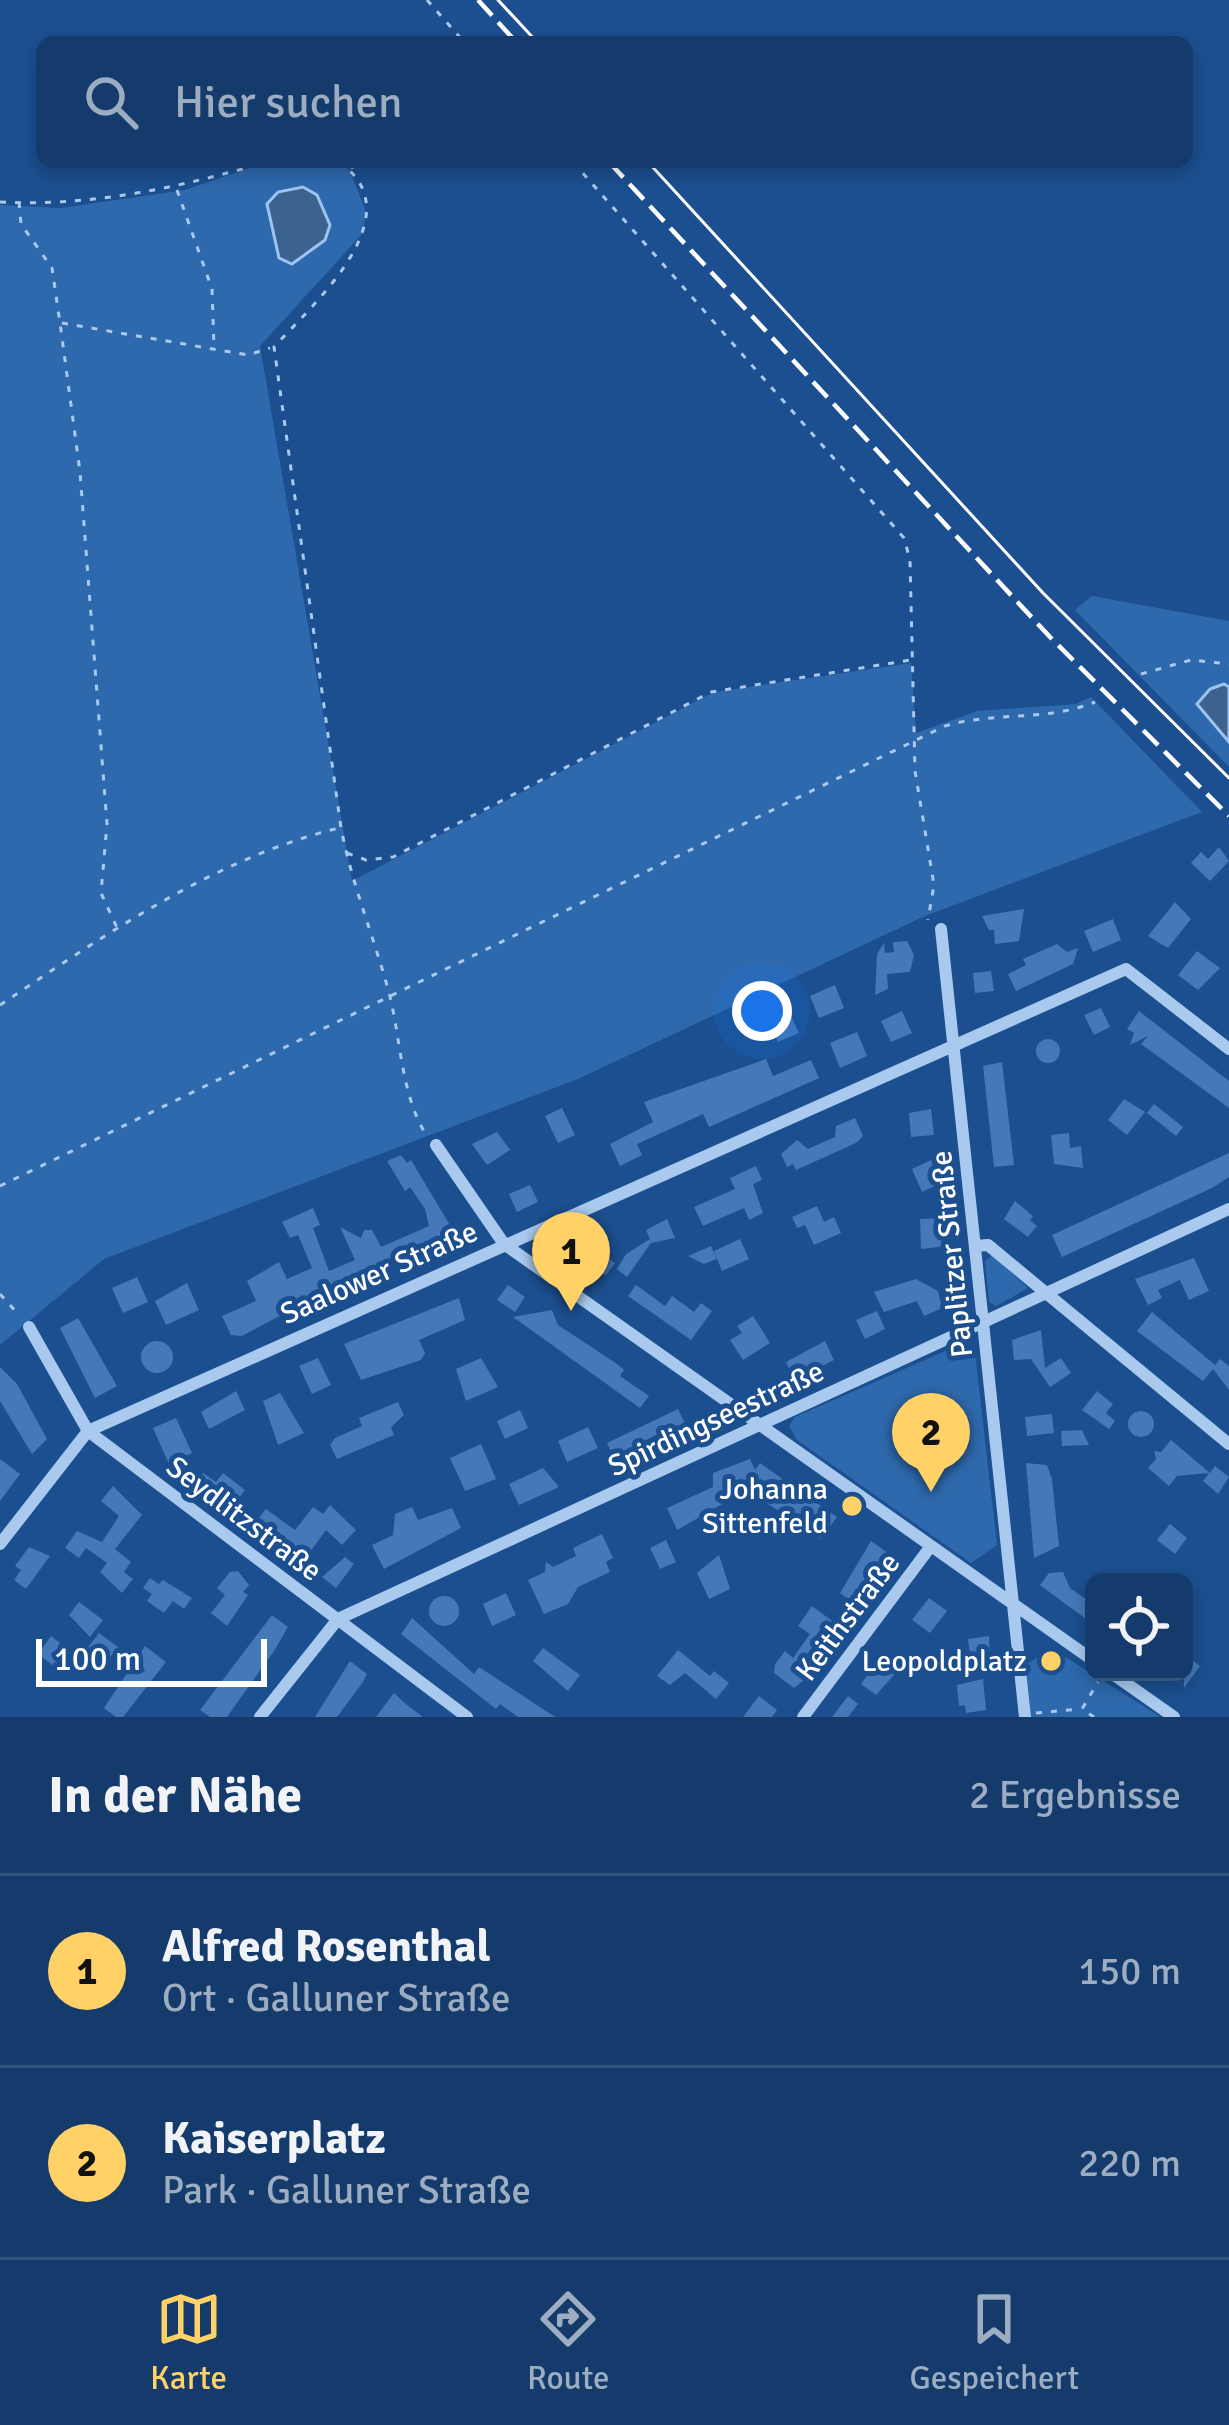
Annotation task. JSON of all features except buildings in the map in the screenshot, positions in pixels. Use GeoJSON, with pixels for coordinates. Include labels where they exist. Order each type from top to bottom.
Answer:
{"type":"FeatureCollection","features":[{"type":"Feature","properties":{"kind":"street","name":"Paplitzer Straße"},"geometry":{"type":"LineString","coordinates":[[941,929],[1025,1715]]}},
{"type":"Feature","properties":{"kind":"street","name":"Saalower Straße"},"geometry":{"type":"LineString","coordinates":[[0,1544],[88,1431],[1126,969],[1229,1049]]}},
{"type":"Feature","properties":{"kind":"street"},"geometry":{"type":"LineString","coordinates":[[436,1145],[504,1244],[1085,1654]]}},
{"type":"Feature","properties":{"kind":"street","name":"Spirdingseestraße"},"geometry":{"type":"LineString","coordinates":[[260,1717],[338,1619],[1229,1209]]}},
{"type":"Feature","properties":{"kind":"street"},"geometry":{"type":"LineString","coordinates":[[975,1246],[988,1245],[1229,1444]]}},
{"type":"Feature","properties":{"kind":"street","name":"Seydlitzstraße"},"geometry":{"type":"LineString","coordinates":[[29,1327],[88,1431],[467,1717]]}},
{"type":"Feature","properties":{"kind":"street","name":"Keithstraße"},"geometry":{"type":"LineString","coordinates":[[803,1717],[932,1546]]}},
{"type":"Feature","properties":{"kind":"street"},"geometry":{"type":"LineString","coordinates":[[1120,1681],[1174,1717]]}},
{"type":"Feature","properties":{"kind":"path"},"geometry":{"type":"LineString","coordinates":[[427,0],[459,36]]}},
{"type":"Feature","properties":{"kind":"path"},"geometry":{"type":"LineString","coordinates":[[0,202],[62,202],[176,188],[247,168]]}},
{"type":"Feature","properties":{"kind":"path"},"geometry":{"type":"LineString","coordinates":[[578,168],[904,538],[910,560],[914,742],[934,885],[928,921],[941,929]]}},
{"type":"Feature","properties":{"kind":"path"},"geometry":{"type":"LineString","coordinates":[[60,323],[248,355],[274,346],[350,262],[364,232],[365,208],[349,169]]}},
{"type":"Feature","properties":{"kind":"path"},"geometry":{"type":"LineString","coordinates":[[176,188],[212,289],[214,350]]}},
{"type":"Feature","properties":{"kind":"path"},"geometry":{"type":"LineString","coordinates":[[19,202],[21,224],[52,268],[60,323],[80,472],[107,824],[101,893],[119,932]]}},
{"type":"Feature","properties":{"kind":"path"},"geometry":{"type":"LineString","coordinates":[[274,346],[341,828],[390,996],[410,1098],[422,1131],[436,1145]]}},
{"type":"Feature","properties":{"kind":"path"},"geometry":{"type":"LineString","coordinates":[[346,852],[366,860],[393,857],[711,692],[913,660]]}},
{"type":"Feature","properties":{"kind":"path"},"geometry":{"type":"LineString","coordinates":[[1141,674],[1174,662],[1229,664]]}},
{"type":"Feature","properties":{"kind":"path"},"geometry":{"type":"LineString","coordinates":[[0,1186],[914,742],[977,716],[1050,715],[1095,701]]}},
{"type":"Feature","properties":{"kind":"path"},"geometry":{"type":"LineString","coordinates":[[0,1005],[193,884],[279,842],[341,828]]}},
{"type":"Feature","properties":{"kind":"path"},"geometry":{"type":"LineString","coordinates":[[0,1294],[29,1327]]}},
{"type":"Feature","properties":{"kind":"path"},"geometry":{"type":"LineString","coordinates":[[1082,1708],[1101,1681]]}},
{"type":"Feature","properties":{"kind":"path"},"geometry":{"type":"LineString","coordinates":[[1025,1715],[1082,1708],[1094,1717]]}},
{"type":"Feature","properties":{"kind":"shaded area"},"geometry":{"type":"Polygon","coordinates":[[[249,168],[346,168],[365,209],[364,232],[260,346],[352,881],[714,692],[911,663],[916,733],[977,711],[1076,704],[1091,697],[1202,812],[925,916],[578,1079],[104,1259],[0,1345],[0,205],[61,208],[185,190],[249,168]]]}},
{"type":"Feature","properties":{"kind":"shaded area"},"geometry":{"type":"Polygon","coordinates":[[[303,187],[317,195],[330,225],[325,240],[292,264],[279,258],[267,204],[278,192],[303,187]]]}},
{"type":"Feature","properties":{"kind":"shaded area"},"geometry":{"type":"Polygon","coordinates":[[[1092,596],[1229,621],[1229,767],[1075,610],[1092,596]]]}},
{"type":"Feature","properties":{"kind":"shaded area"},"geometry":{"type":"Polygon","coordinates":[[[1229,687],[1229,742],[1197,704],[1210,689],[1229,687]]]}},
{"type":"Feature","properties":{"kind":"shaded area"},"geometry":{"type":"Polygon","coordinates":[[[993,1255],[1028,1288],[996,1306],[989,1302],[985,1261],[993,1255]]]}},
{"type":"Feature","properties":{"kind":"shaded area"},"geometry":{"type":"Polygon","coordinates":[[[966,1342],[975,1353],[997,1545],[971,1563],[797,1440],[789,1426],[795,1417],[966,1342]]]}},
{"type":"Feature","properties":{"kind":"shaded area","name":"Leopoldplatz"},"geometry":{"type":"Polygon","coordinates":[[[1051,1648],[1085,1669],[1085,1681],[1104,1681],[1161,1717],[1031,1717],[1026,1665],[1051,1648]]]}},
{"type":"Feature","properties":{"kind":"tram line"},"geometry":{"type":"LineString","coordinates":[[498,0],[531,36]]}},
{"type":"Feature","properties":{"kind":"tram line"},"geometry":{"type":"LineString","coordinates":[[653,168],[1043,593],[1229,778]]}},
{"type":"Feature","properties":{"kind":"railway"},"geometry":{"type":"LineString","coordinates":[[478,0],[511,36]]}},
{"type":"Feature","properties":{"kind":"railway"},"geometry":{"type":"LineString","coordinates":[[615,168],[1050,637],[1229,816]]}},
{"type":"Feature","properties":{"kind":"place","name":"Alfred Rosenthal"},"geometry":{"type":"Point","coordinates":[571,1311]}},
{"type":"Feature","properties":{"kind":"place","name":"Kaiserplatz"},"geometry":{"type":"Point","coordinates":[931,1492]}},
{"type":"Feature","properties":{"kind":"place","name":"Johanna Sittenfeld"},"geometry":{"type":"Point","coordinates":[852,1506]}},
{"type":"Feature","properties":{"kind":"place","name":"Leopoldplatz"},"geometry":{"type":"Point","coordinates":[1051,1661]}}]}
